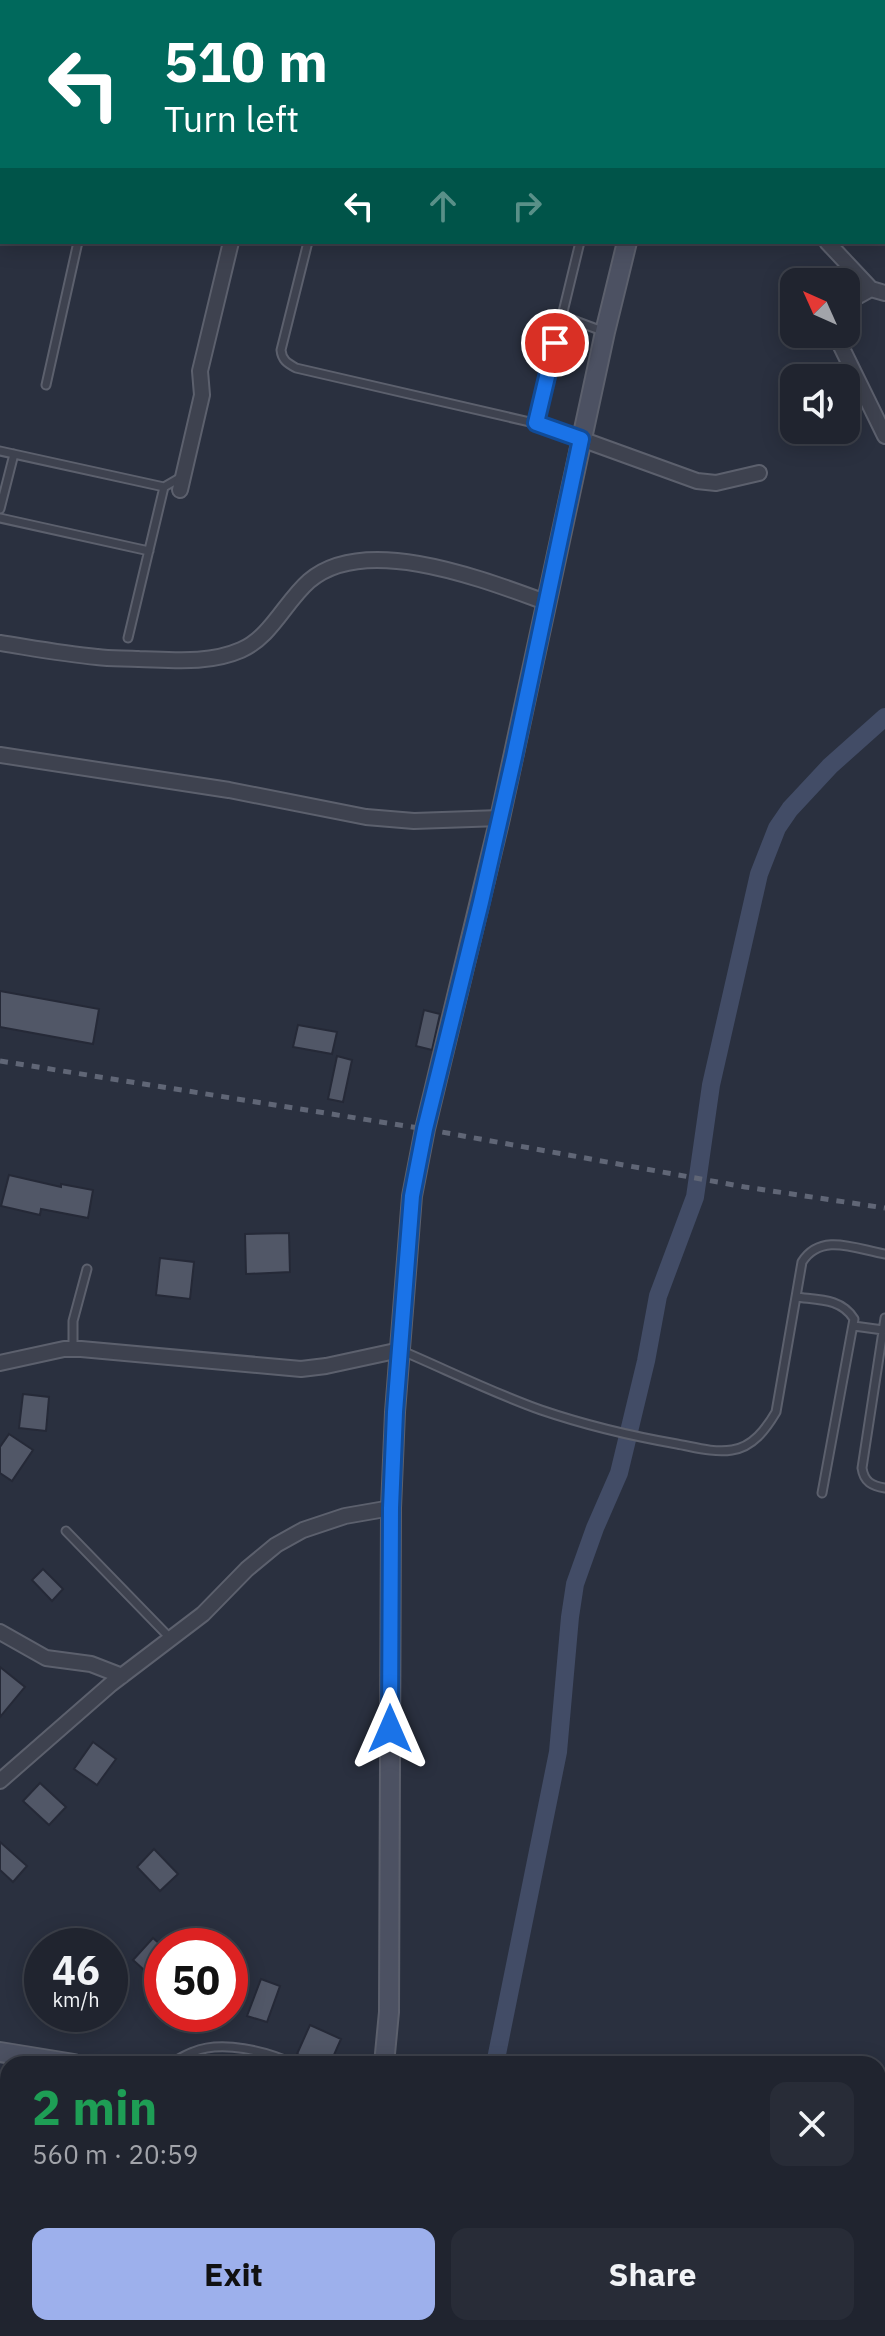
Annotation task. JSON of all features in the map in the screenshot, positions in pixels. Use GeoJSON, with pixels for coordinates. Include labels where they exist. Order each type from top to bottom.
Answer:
{"type":"FeatureCollection","features":[{"type":"Feature","properties":{"kind":"main road"},"geometry":{"type":"LineString","coordinates":[[385,2056],[389,2012],[391,1508],[395,1412],[411,1210],[425,1129],[500,818],[581,439],[627,244]]}},
{"type":"Feature","properties":{"kind":"main road"},"geometry":{"type":"LineString","coordinates":[[0,2052],[25,2056]]}},
{"type":"Feature","properties":{"kind":"street"},"geometry":{"type":"LineString","coordinates":[[181,483],[202,395],[200,371],[231,244]]}},
{"type":"Feature","properties":{"kind":"street"},"geometry":{"type":"LineString","coordinates":[[829,244],[878,291]]}},
{"type":"Feature","properties":{"kind":"street"},"geometry":{"type":"LineString","coordinates":[[842,348],[885,436]]}},
{"type":"Feature","properties":{"kind":"street"},"geometry":{"type":"LineString","coordinates":[[581,439],[697,481],[716,483],[759,473]]}},
{"type":"Feature","properties":{"kind":"street"},"geometry":{"type":"LineString","coordinates":[[0,643],[98,657],[175,662],[227,655],[244,649],[261,637],[311,579],[349,562],[377,560],[422,564],[478,577],[548,603]]}},
{"type":"Feature","properties":{"kind":"street"},"geometry":{"type":"LineString","coordinates":[[0,755],[229,790],[366,817],[414,821],[500,818]]}},
{"type":"Feature","properties":{"kind":"street"},"geometry":{"type":"LineString","coordinates":[[0,1363],[73,1349],[301,1369],[400,1350]]}},
{"type":"Feature","properties":{"kind":"street"},"geometry":{"type":"LineString","coordinates":[[0,1781],[122,1676],[203,1614],[247,1569],[276,1545],[303,1530],[345,1516],[391,1508]]}},
{"type":"Feature","properties":{"kind":"street"},"geometry":{"type":"LineString","coordinates":[[0,1632],[46,1658],[91,1664],[122,1676]]}},
{"type":"Feature","properties":{"kind":"lane"},"geometry":{"type":"LineString","coordinates":[[46,385],[78,244]]}},
{"type":"Feature","properties":{"kind":"lane"},"geometry":{"type":"LineString","coordinates":[[308,244],[281,350],[282,358],[288,364],[536,423],[581,439]]}},
{"type":"Feature","properties":{"kind":"lane"},"geometry":{"type":"LineString","coordinates":[[536,423],[580,244]]}},
{"type":"Feature","properties":{"kind":"lane"},"geometry":{"type":"LineString","coordinates":[[562,316],[605,332]]}},
{"type":"Feature","properties":{"kind":"lane"},"geometry":{"type":"LineString","coordinates":[[0,451],[164,487],[181,483]]}},
{"type":"Feature","properties":{"kind":"lane"},"geometry":{"type":"LineString","coordinates":[[0,509],[14,454]]}},
{"type":"Feature","properties":{"kind":"lane"},"geometry":{"type":"LineString","coordinates":[[128,638],[164,487]]}},
{"type":"Feature","properties":{"kind":"lane"},"geometry":{"type":"LineString","coordinates":[[0,518],[149,551]]}},
{"type":"Feature","properties":{"kind":"lane"},"geometry":{"type":"LineString","coordinates":[[400,1350],[539,1409],[609,1430],[718,1451],[734,1450],[751,1442],[766,1429],[776,1412],[802,1262],[808,1252],[827,1244],[885,1254]]}},
{"type":"Feature","properties":{"kind":"lane"},"geometry":{"type":"LineString","coordinates":[[73,1349],[73,1321],[87,1269]]}},
{"type":"Feature","properties":{"kind":"lane"},"geometry":{"type":"LineString","coordinates":[[796,1297],[838,1304],[851,1315],[854,1326],[822,1493]]}},
{"type":"Feature","properties":{"kind":"lane"},"geometry":{"type":"LineString","coordinates":[[885,1318],[862,1468],[869,1483],[885,1488]]}},
{"type":"Feature","properties":{"kind":"lane"},"geometry":{"type":"LineString","coordinates":[[854,1326],[883,1330]]}},
{"type":"Feature","properties":{"kind":"lane"},"geometry":{"type":"LineString","coordinates":[[66,1531],[172,1640]]}},
{"type":"Feature","properties":{"kind":"lane"},"geometry":{"type":"LineString","coordinates":[[185,2056],[211,2047],[278,2056]]}},
{"type":"Feature","properties":{"kind":"building"},"geometry":{"type":"Polygon","coordinates":[[[0,991],[99,1009],[93,1044],[0,1027],[0,991]]]}},
{"type":"Feature","properties":{"kind":"building"},"geometry":{"type":"Polygon","coordinates":[[[424,1010],[440,1014],[432,1050],[416,1046],[424,1010]]]}},
{"type":"Feature","properties":{"kind":"building"},"geometry":{"type":"Polygon","coordinates":[[[298,1025],[337,1032],[332,1054],[293,1047],[298,1025]]]}},
{"type":"Feature","properties":{"kind":"building"},"geometry":{"type":"Polygon","coordinates":[[[337,1056],[352,1060],[343,1102],[328,1099],[337,1056]]]}},
{"type":"Feature","properties":{"kind":"building"},"geometry":{"type":"Polygon","coordinates":[[[9,1175],[61,1187],[61,1184],[93,1190],[88,1218],[41,1209],[40,1215],[1,1206],[9,1175]]]}},
{"type":"Feature","properties":{"kind":"building"},"geometry":{"type":"Polygon","coordinates":[[[289,1233],[290,1272],[246,1274],[245,1234],[289,1233]]]}},
{"type":"Feature","properties":{"kind":"building"},"geometry":{"type":"Polygon","coordinates":[[[160,1258],[194,1262],[190,1299],[156,1295],[160,1258]]]}},
{"type":"Feature","properties":{"kind":"building"},"geometry":{"type":"Polygon","coordinates":[[[23,1394],[49,1397],[46,1431],[19,1428],[23,1394]]]}},
{"type":"Feature","properties":{"kind":"building"},"geometry":{"type":"Polygon","coordinates":[[[9,1434],[33,1450],[12,1481],[0,1473],[0,1447],[9,1434]]]}},
{"type":"Feature","properties":{"kind":"building"},"geometry":{"type":"Polygon","coordinates":[[[43,1569],[63,1589],[52,1601],[32,1580],[43,1569]]]}},
{"type":"Feature","properties":{"kind":"building"},"geometry":{"type":"Polygon","coordinates":[[[0,1667],[25,1687],[0,1717],[0,1667]]]}},
{"type":"Feature","properties":{"kind":"building"},"geometry":{"type":"Polygon","coordinates":[[[93,1742],[116,1759],[97,1785],[74,1769],[93,1742]]]}},
{"type":"Feature","properties":{"kind":"building"},"geometry":{"type":"Polygon","coordinates":[[[40,1783],[66,1807],[49,1825],[23,1801],[40,1783]]]}},
{"type":"Feature","properties":{"kind":"building"},"geometry":{"type":"Polygon","coordinates":[[[0,1842],[27,1866],[13,1882],[0,1870],[0,1842]]]}},
{"type":"Feature","properties":{"kind":"building"},"geometry":{"type":"Polygon","coordinates":[[[154,1849],[178,1874],[160,1891],[137,1867],[154,1849]]]}},
{"type":"Feature","properties":{"kind":"building"},"geometry":{"type":"Polygon","coordinates":[[[144,1948],[144,1970],[133,1960],[144,1948]]]}},
{"type":"Feature","properties":{"kind":"building"},"geometry":{"type":"Polygon","coordinates":[[[261,1979],[280,1986],[267,2022],[248,2016],[261,1979]]]}},
{"type":"Feature","properties":{"kind":"building"},"geometry":{"type":"Polygon","coordinates":[[[310,2025],[341,2039],[334,2056],[297,2054],[310,2025]]]}},
{"type":"Feature","properties":{"kind":"waterway"},"geometry":{"type":"LineString","coordinates":[[497,2056],[558,1752],[575,1584],[619,1473],[658,1296],[695,1197],[711,1085],[759,874],[777,828],[790,809],[830,766],[885,717]]}},
{"type":"Feature","properties":{"kind":"railway"},"geometry":{"type":"LineString","coordinates":[[0,1061],[425,1129],[745,1187],[885,1208]]}},
{"type":"Feature","properties":{"kind":"route"},"geometry":{"type":"LineString","coordinates":[[390,1729],[391,1508],[395,1412],[412,1196],[425,1129],[514,757],[581,439],[536,423],[555,343]]}}]}
